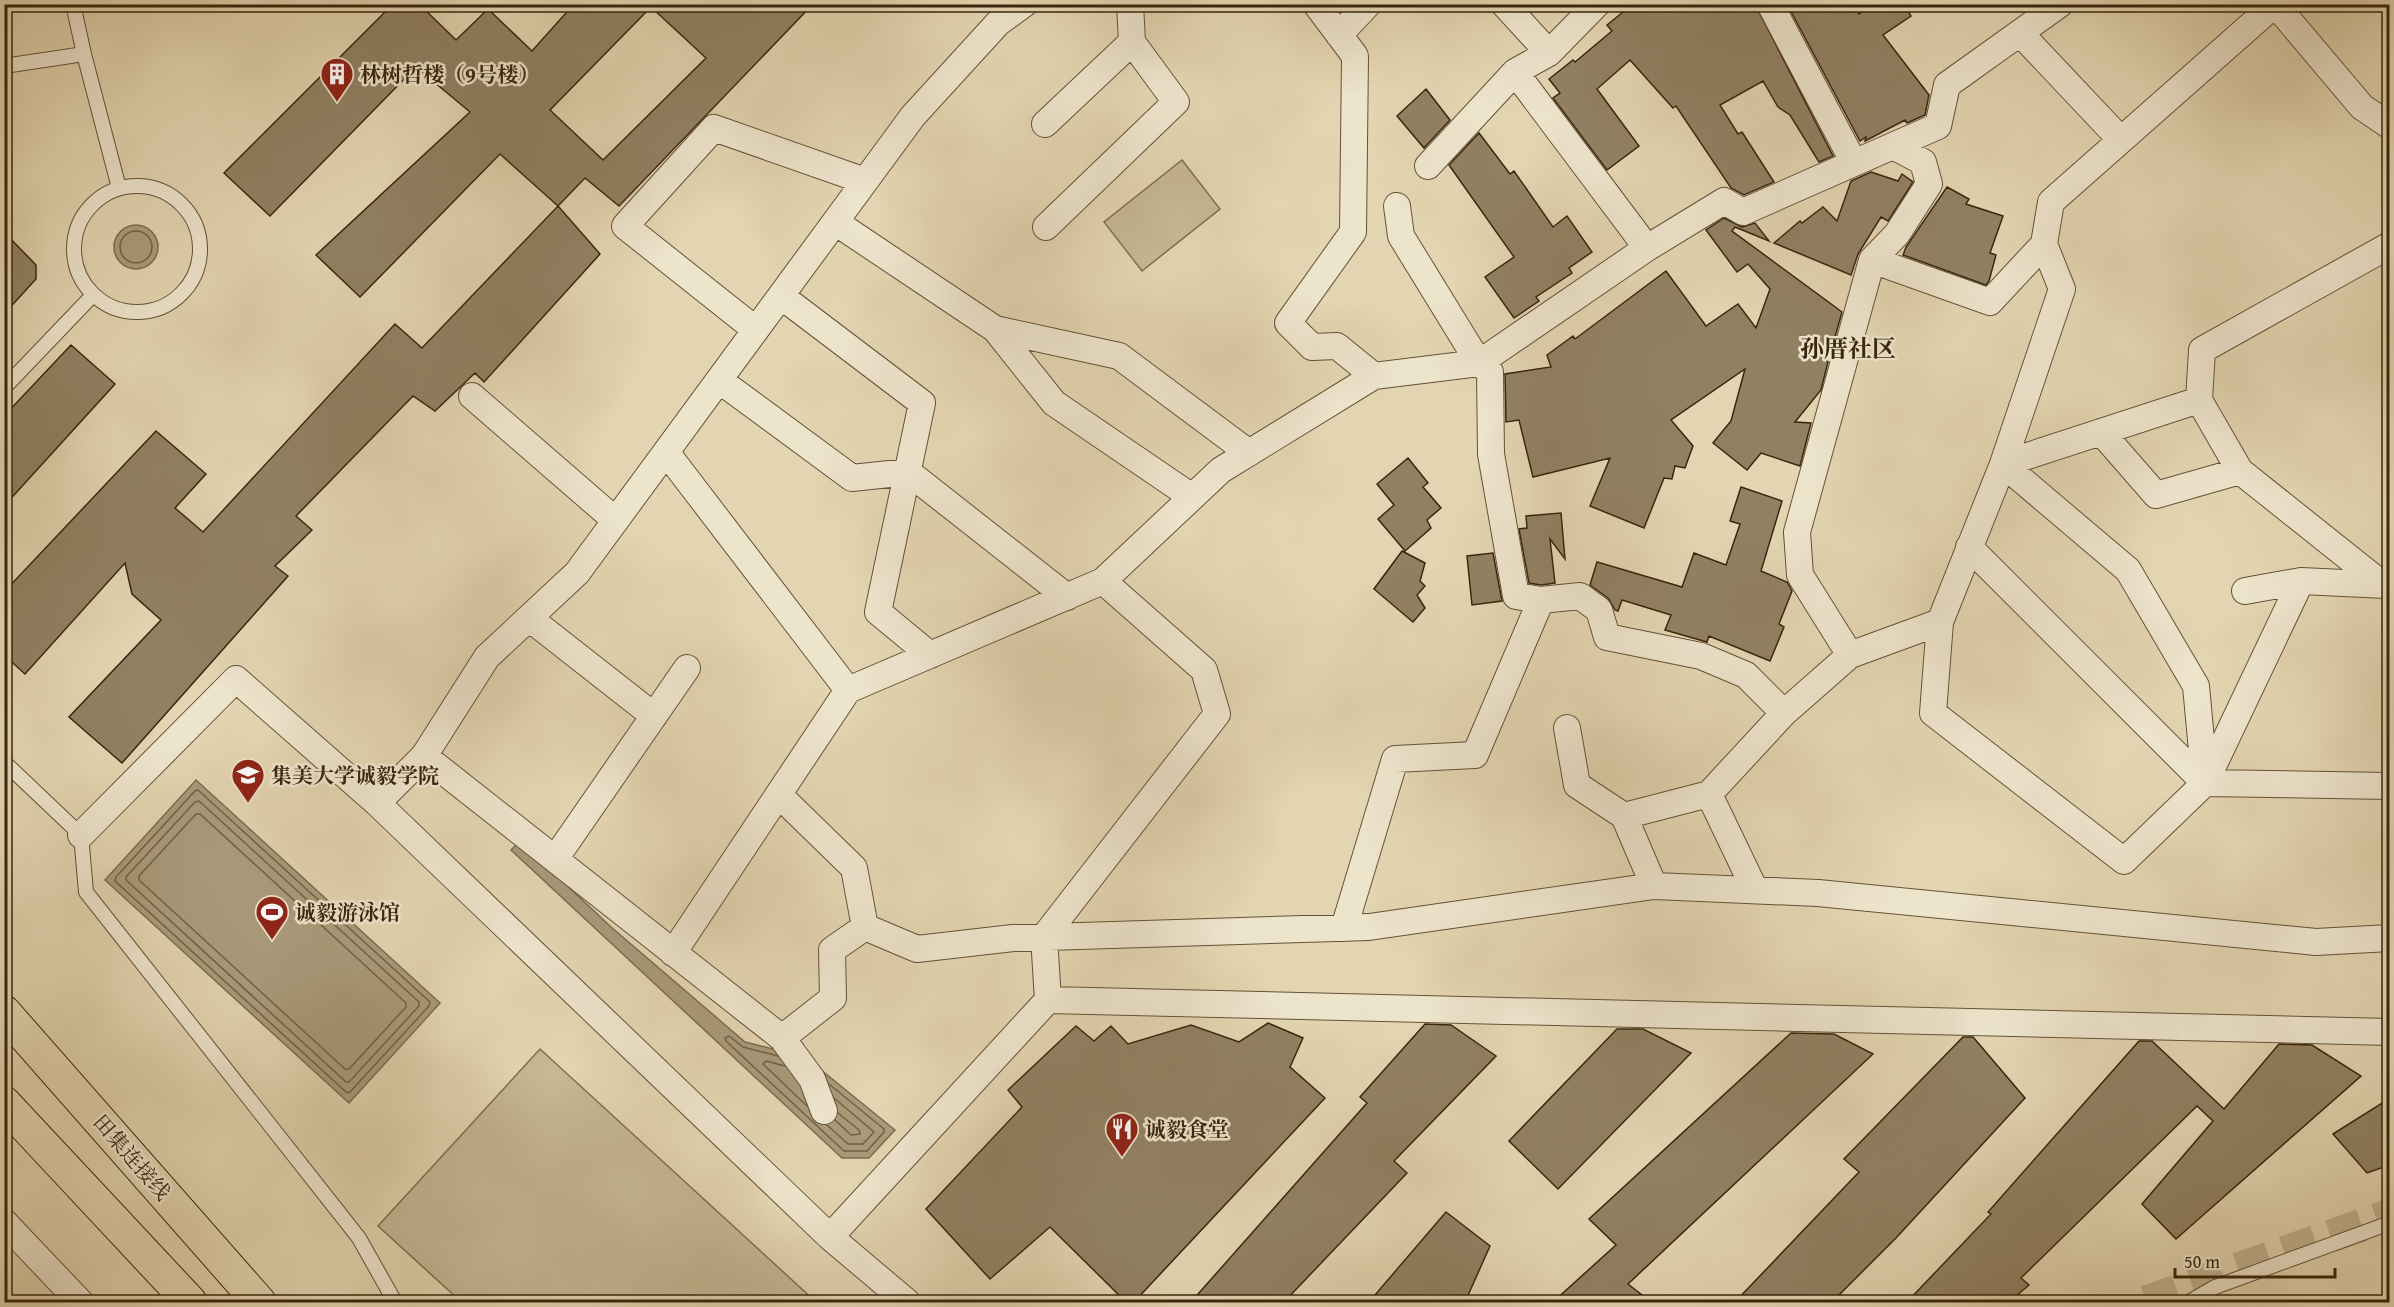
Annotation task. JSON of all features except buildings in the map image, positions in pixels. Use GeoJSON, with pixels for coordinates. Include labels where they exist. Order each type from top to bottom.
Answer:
{"type":"FeatureCollection","features":[{"type":"Feature","properties":{"kind":"highway","name":"田集连接线"},"geometry":{"type":"LineString","coordinates":[[4,1012],[259,1302]]}},
{"type":"Feature","properties":{"kind":"highway"},"geometry":{"type":"LineString","coordinates":[[4,1103],[190,1302]]}},
{"type":"Feature","properties":{"kind":"street"},"geometry":{"type":"LineString","coordinates":[[377,803],[424,756],[487,657],[577,573],[913,116],[998,23],[1024,4]]}},
{"type":"Feature","properties":{"kind":"street"},"geometry":{"type":"LineString","coordinates":[[1046,227],[1176,102],[1132,42],[1130,4]]}},
{"type":"Feature","properties":{"kind":"street"},"geometry":{"type":"LineString","coordinates":[[1316,4],[1355,56],[1353,232],[1288,323],[1312,347],[1337,346],[1374,376]]}},
{"type":"Feature","properties":{"kind":"street"},"geometry":{"type":"LineString","coordinates":[[1339,35],[1368,4]]}},
{"type":"Feature","properties":{"kind":"street"},"geometry":{"type":"LineString","coordinates":[[1504,4],[1549,53]]}},
{"type":"Feature","properties":{"kind":"street"},"geometry":{"type":"LineString","coordinates":[[1428,166],[1515,72],[1549,53],[1597,4]]}},
{"type":"Feature","properties":{"kind":"street"},"geometry":{"type":"LineString","coordinates":[[1770,4],[1854,163]]}},
{"type":"Feature","properties":{"kind":"street"},"geometry":{"type":"LineString","coordinates":[[673,953],[848,690],[1103,581],[1221,470],[1374,376],[1479,363],[1647,248],[1724,201],[1743,212],[1938,126],[1947,85],[2060,4]]}},
{"type":"Feature","properties":{"kind":"street"},"geometry":{"type":"LineString","coordinates":[[2301,581],[2205,783],[2124,861],[1933,713],[1940,622],[2003,464],[2062,289],[2044,244],[2051,202],[2275,4],[2362,107],[2390,126]]}},
{"type":"Feature","properties":{"kind":"street"},"geometry":{"type":"LineString","coordinates":[[2020,33],[2121,140]]}},
{"type":"Feature","properties":{"kind":"street"},"geometry":{"type":"LineString","coordinates":[[1045,124],[1132,42]]}},
{"type":"Feature","properties":{"kind":"street"},"geometry":{"type":"LineString","coordinates":[[1515,72],[1647,248]]}},
{"type":"Feature","properties":{"kind":"street"},"geometry":{"type":"LineString","coordinates":[[756,330],[625,226],[714,128],[865,181]]}},
{"type":"Feature","properties":{"kind":"street"},"geometry":{"type":"LineString","coordinates":[[1850,655],[1800,575],[1797,532],[1872,260],[1897,234],[1929,184],[1923,162],[1893,146]]}},
{"type":"Feature","properties":{"kind":"street"},"geometry":{"type":"LineString","coordinates":[[1397,206],[1401,236],[1479,363],[1490,372],[1491,454],[1516,596],[1541,600],[1580,596],[1599,610],[1607,637],[1701,656],[1737,671],[1746,675],[1784,713]]}},
{"type":"Feature","properties":{"kind":"street"},"geometry":{"type":"LineString","coordinates":[[835,222],[994,329],[1054,404],[1192,497]]}},
{"type":"Feature","properties":{"kind":"street"},"geometry":{"type":"LineString","coordinates":[[1872,260],[1990,302],[2044,244]]}},
{"type":"Feature","properties":{"kind":"street"},"geometry":{"type":"LineString","coordinates":[[2386,585],[2240,471],[2199,400],[2202,350],[2390,245]]}},
{"type":"Feature","properties":{"kind":"street"},"geometry":{"type":"LineString","coordinates":[[781,296],[922,403],[878,612],[930,655]]}},
{"type":"Feature","properties":{"kind":"street"},"geometry":{"type":"LineString","coordinates":[[994,329],[1119,356],[1250,453]]}},
{"type":"Feature","properties":{"kind":"street"},"geometry":{"type":"LineString","coordinates":[[719,380],[852,478],[908,472],[1067,597]]}},
{"type":"Feature","properties":{"kind":"street"},"geometry":{"type":"LineString","coordinates":[[472,396],[615,520]]}},
{"type":"Feature","properties":{"kind":"street"},"geometry":{"type":"LineString","coordinates":[[2003,464],[2199,400]]}},
{"type":"Feature","properties":{"kind":"street"},"geometry":{"type":"LineString","coordinates":[[2101,432],[2156,495],[2240,471]]}},
{"type":"Feature","properties":{"kind":"street"},"geometry":{"type":"LineString","coordinates":[[666,452],[848,690]]}},
{"type":"Feature","properties":{"kind":"street"},"geometry":{"type":"LineString","coordinates":[[2003,464],[2128,570],[2196,686],[2205,783]]}},
{"type":"Feature","properties":{"kind":"street"},"geometry":{"type":"LineString","coordinates":[[1969,547],[2205,783],[2390,786]]}},
{"type":"Feature","properties":{"kind":"street"},"geometry":{"type":"LineString","coordinates":[[830,1237],[1048,1000],[1044,937],[1217,714],[1203,670],[1103,581]]}},
{"type":"Feature","properties":{"kind":"street"},"geometry":{"type":"LineString","coordinates":[[2245,591],[2301,581],[2386,585]]}},
{"type":"Feature","properties":{"kind":"street"},"geometry":{"type":"LineString","coordinates":[[1344,928],[1395,759],[1475,755],[1541,600]]}},
{"type":"Feature","properties":{"kind":"street"},"geometry":{"type":"LineString","coordinates":[[529,618],[654,716]]}},
{"type":"Feature","properties":{"kind":"street"},"geometry":{"type":"LineString","coordinates":[[1624,816],[1709,794],[1784,713],[1850,655],[1940,622]]}},
{"type":"Feature","properties":{"kind":"street"},"geometry":{"type":"LineString","coordinates":[[555,859],[687,668]]}},
{"type":"Feature","properties":{"kind":"street"},"geometry":{"type":"LineString","coordinates":[[81,836],[236,678],[377,803],[830,1237],[907,1302]]}},
{"type":"Feature","properties":{"kind":"street"},"geometry":{"type":"LineString","coordinates":[[1567,728],[1577,785],[1624,816],[1654,886]]}},
{"type":"Feature","properties":{"kind":"street"},"geometry":{"type":"LineString","coordinates":[[424,756],[782,1038],[812,1079],[824,1111]]}},
{"type":"Feature","properties":{"kind":"street"},"geometry":{"type":"LineString","coordinates":[[1709,794],[1755,890]]}},
{"type":"Feature","properties":{"kind":"street"},"geometry":{"type":"LineString","coordinates":[[779,795],[854,868],[865,927]]}},
{"type":"Feature","properties":{"kind":"street"},"geometry":{"type":"LineString","coordinates":[[865,927],[917,949],[1013,938],[1369,927],[1654,886],[1818,893],[2316,942],[2390,938]]}},
{"type":"Feature","properties":{"kind":"street"},"geometry":{"type":"LineString","coordinates":[[782,1038],[833,998],[832,950],[865,927]]}},
{"type":"Feature","properties":{"kind":"street"},"geometry":{"type":"LineString","coordinates":[[1048,1000],[2390,1032]]}},
{"type":"Feature","properties":{"kind":"street"},"geometry":{"type":"LineString","coordinates":[[4,1222],[80,1302]]}},
{"type":"Feature","properties":{"kind":"lane"},"geometry":{"type":"LineString","coordinates":[[73,4],[119,188]]}},
{"type":"Feature","properties":{"kind":"lane"},"geometry":{"type":"LineString","coordinates":[[4,66],[84,54]]}},
{"type":"Feature","properties":{"kind":"lane"},"geometry":{"type":"LineString","coordinates":[[146,186],[171,195],[189,213],[200,238],[199,265],[187,288],[166,306],[141,313],[115,309],[92,296],[77,273],[73,247],[80,222],[96,201],[119,188],[146,186]]}},
{"type":"Feature","properties":{"kind":"lane"},"geometry":{"type":"LineString","coordinates":[[4,388],[92,296]]}},
{"type":"Feature","properties":{"kind":"lane"},"geometry":{"type":"LineString","coordinates":[[4,762],[81,836],[86,892],[359,1238],[395,1302]]}},
{"type":"Feature","properties":{"kind":"lane"},"geometry":{"type":"LineString","coordinates":[[2189,1302],[2215,1287],[2390,1223]]}},
{"type":"Feature","properties":{"kind":"shaded area"},"geometry":{"type":"Polygon","coordinates":[[[1182,160],[1220,209],[1142,271],[1104,222],[1182,160]]]}},
{"type":"Feature","properties":{"kind":"shaded area"},"geometry":{"type":"Polygon","coordinates":[[[540,1049],[816,1302],[456,1302],[458,1299],[378,1226],[540,1049]]]}},
{"type":"Feature","properties":{"kind":"water"},"geometry":{"type":"Polygon","coordinates":[[[136,225],[145,226],[152,231],[157,238],[157,256],[152,263],[145,268],[136,269],[127,268],[120,263],[115,256],[114,247],[115,238],[120,231],[127,226],[136,225]]]}},
{"type":"Feature","properties":{"kind":"water","name":"诚毅游泳馆"},"geometry":{"type":"Polygon","coordinates":[[[196,780],[440,1003],[349,1103],[105,880],[196,780]]]}},
{"type":"Feature","properties":{"kind":"water"},"geometry":{"type":"Polygon","coordinates":[[[520,841],[611,927],[745,1042],[805,1057],[895,1130],[869,1158],[842,1158],[511,850],[520,841]]]}},
{"type":"Feature","properties":{"kind":"tunnel"},"geometry":{"type":"LineString","coordinates":[[2146,1302],[2390,1215]]}},
{"type":"Feature","properties":{"kind":"place","name":"林树哲楼（9号楼）"},"geometry":{"type":"Point","coordinates":[337,103]}},
{"type":"Feature","properties":{"kind":"place","name":"集美大学诚毅学院"},"geometry":{"type":"Point","coordinates":[248,804]}},
{"type":"Feature","properties":{"kind":"place","name":"诚毅游泳馆"},"geometry":{"type":"Point","coordinates":[272,941]}},
{"type":"Feature","properties":{"kind":"place","name":"诚毅食堂"},"geometry":{"type":"Point","coordinates":[1122,1158]}},
{"type":"Feature","properties":{"kind":"district","name":"孙厝社区"},"geometry":{"type":"Point","coordinates":[1848,348]}}]}
